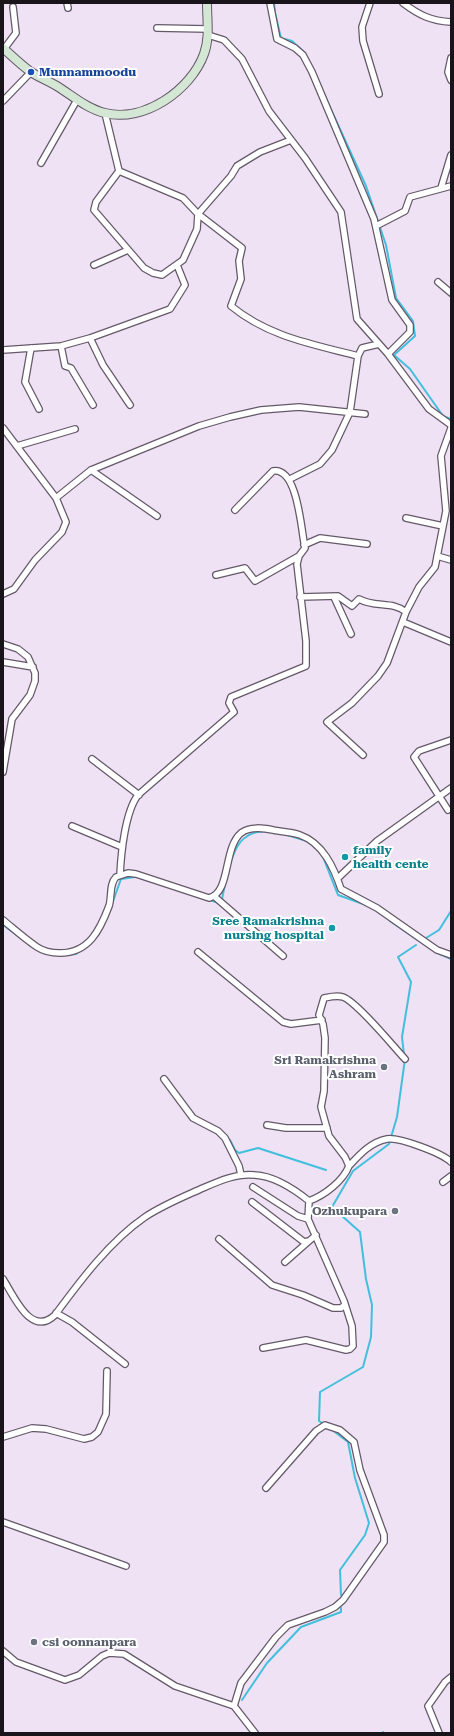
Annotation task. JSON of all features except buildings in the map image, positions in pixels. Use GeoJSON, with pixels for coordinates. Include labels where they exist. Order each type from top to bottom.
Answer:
{"type":"FeatureCollection","features":[{"type":"Feature","properties":{"kind":"main road"},"geometry":{"type":"LineString","coordinates":[[3,48],[31,72],[58,86],[77,100],[105,113],[118,115],[136,113],[153,106],[188,82],[197,71],[205,53],[208,32],[206,3]]}},
{"type":"Feature","properties":{"kind":"street"},"geometry":{"type":"LineString","coordinates":[[270,3],[277,39],[296,48],[303,55],[312,72],[376,226],[392,300],[410,325],[410,332],[388,354]]}},
{"type":"Feature","properties":{"kind":"street"},"geometry":{"type":"LineString","coordinates":[[370,3],[362,27],[363,41],[379,94]]}},
{"type":"Feature","properties":{"kind":"street"},"geometry":{"type":"LineString","coordinates":[[402,3],[414,11],[435,21],[451,22]]}},
{"type":"Feature","properties":{"kind":"street"},"geometry":{"type":"LineString","coordinates":[[3,48],[16,32],[13,7]]}},
{"type":"Feature","properties":{"kind":"street"},"geometry":{"type":"LineString","coordinates":[[157,28],[208,32],[224,40],[242,59],[269,111],[305,158],[340,212],[357,319],[388,354],[429,409],[451,425]]}},
{"type":"Feature","properties":{"kind":"street"},"geometry":{"type":"LineString","coordinates":[[451,58],[448,72],[451,80]]}},
{"type":"Feature","properties":{"kind":"street"},"geometry":{"type":"LineString","coordinates":[[3,101],[31,72]]}},
{"type":"Feature","properties":{"kind":"street"},"geometry":{"type":"LineString","coordinates":[[41,163],[77,100]]}},
{"type":"Feature","properties":{"kind":"street"},"geometry":{"type":"LineString","coordinates":[[105,113],[119,172]]}},
{"type":"Feature","properties":{"kind":"street"},"geometry":{"type":"LineString","coordinates":[[119,172],[96,202],[94,210],[144,268],[153,273],[162,274],[184,260],[197,229],[198,214],[231,176],[237,166],[260,152],[291,140]]}},
{"type":"Feature","properties":{"kind":"street"},"geometry":{"type":"LineString","coordinates":[[441,188],[451,155]]}},
{"type":"Feature","properties":{"kind":"street"},"geometry":{"type":"LineString","coordinates":[[119,172],[183,198],[198,214],[242,248],[239,261],[241,279],[240,287],[231,306],[247,318],[268,330],[358,356]]}},
{"type":"Feature","properties":{"kind":"street"},"geometry":{"type":"LineString","coordinates":[[376,226],[405,211],[410,197],[451,186]]}},
{"type":"Feature","properties":{"kind":"street"},"geometry":{"type":"LineString","coordinates":[[94,265],[128,250]]}},
{"type":"Feature","properties":{"kind":"street"},"geometry":{"type":"LineString","coordinates":[[3,350],[61,346],[90,338],[170,309],[184,285],[177,265]]}},
{"type":"Feature","properties":{"kind":"street"},"geometry":{"type":"LineString","coordinates":[[438,282],[451,293]]}},
{"type":"Feature","properties":{"kind":"street"},"geometry":{"type":"LineString","coordinates":[[90,338],[103,365],[130,406]]}},
{"type":"Feature","properties":{"kind":"street"},"geometry":{"type":"LineString","coordinates":[[290,479],[320,464],[332,450],[350,412],[358,356],[362,348],[379,344]]}},
{"type":"Feature","properties":{"kind":"street"},"geometry":{"type":"LineString","coordinates":[[61,346],[65,366],[71,368],[93,405]]}},
{"type":"Feature","properties":{"kind":"street"},"geometry":{"type":"LineString","coordinates":[[31,348],[25,382],[39,408]]}},
{"type":"Feature","properties":{"kind":"street"},"geometry":{"type":"LineString","coordinates":[[56,498],[91,470],[200,426],[261,410],[299,407],[364,414]]}},
{"type":"Feature","properties":{"kind":"street"},"geometry":{"type":"LineString","coordinates":[[3,428],[56,498],[66,518],[64,529],[35,560],[14,589],[3,594]]}},
{"type":"Feature","properties":{"kind":"street"},"geometry":{"type":"LineString","coordinates":[[363,755],[327,722],[352,703],[378,676],[387,663],[406,612],[419,587],[432,572],[437,556],[446,503],[441,456],[451,428]]}},
{"type":"Feature","properties":{"kind":"street"},"geometry":{"type":"LineString","coordinates":[[17,446],[75,429]]}},
{"type":"Feature","properties":{"kind":"street"},"geometry":{"type":"LineString","coordinates":[[91,470],[157,516]]}},
{"type":"Feature","properties":{"kind":"street"},"geometry":{"type":"LineString","coordinates":[[216,575],[245,568],[255,581],[299,556],[304,550],[294,490],[290,479],[281,471],[273,471],[235,510]]}},
{"type":"Feature","properties":{"kind":"street"},"geometry":{"type":"LineString","coordinates":[[406,518],[443,526]]}},
{"type":"Feature","properties":{"kind":"street"},"geometry":{"type":"LineString","coordinates":[[304,545],[320,538],[367,544]]}},
{"type":"Feature","properties":{"kind":"street"},"geometry":{"type":"LineString","coordinates":[[120,875],[122,847],[133,802],[139,795],[234,712],[229,703],[231,697],[306,666],[306,641],[297,564],[299,556]]}},
{"type":"Feature","properties":{"kind":"street"},"geometry":{"type":"LineString","coordinates":[[437,556],[451,560]]}},
{"type":"Feature","properties":{"kind":"street"},"geometry":{"type":"LineString","coordinates":[[300,597],[338,596],[352,606],[359,599],[368,605],[400,607],[406,612]]}},
{"type":"Feature","properties":{"kind":"street"},"geometry":{"type":"LineString","coordinates":[[334,597],[351,634]]}},
{"type":"Feature","properties":{"kind":"street"},"geometry":{"type":"LineString","coordinates":[[403,622],[451,642]]}},
{"type":"Feature","properties":{"kind":"street"},"geometry":{"type":"LineString","coordinates":[[3,644],[18,649],[28,657],[33,667],[34,681],[30,695],[12,719],[3,772]]}},
{"type":"Feature","properties":{"kind":"street"},"geometry":{"type":"LineString","coordinates":[[3,662],[33,667]]}},
{"type":"Feature","properties":{"kind":"street"},"geometry":{"type":"LineString","coordinates":[[448,810],[415,759],[415,756],[419,751],[451,740]]}},
{"type":"Feature","properties":{"kind":"street"},"geometry":{"type":"LineString","coordinates":[[92,759],[139,795]]}},
{"type":"Feature","properties":{"kind":"street"},"geometry":{"type":"LineString","coordinates":[[338,878],[377,842],[451,788]]}},
{"type":"Feature","properties":{"kind":"street"},"geometry":{"type":"LineString","coordinates":[[72,826],[122,847]]}},
{"type":"Feature","properties":{"kind":"street"},"geometry":{"type":"LineString","coordinates":[[3,920],[38,947],[54,953],[77,951],[90,941],[99,930],[110,902],[114,880],[120,875],[136,874],[209,898],[215,897],[220,892],[228,858],[237,837],[246,830],[262,828],[300,835],[310,840],[321,849],[338,878],[341,889],[377,908],[437,950],[451,955]]}},
{"type":"Feature","properties":{"kind":"street"},"geometry":{"type":"LineString","coordinates":[[215,897],[283,956]]}},
{"type":"Feature","properties":{"kind":"street"},"geometry":{"type":"LineString","coordinates":[[198,952],[283,1022],[291,1024],[322,1020]]}},
{"type":"Feature","properties":{"kind":"street"},"geometry":{"type":"LineString","coordinates":[[349,1166],[345,1156],[329,1136],[321,1107],[324,1091],[325,1038],[320,1011],[324,998],[343,997],[367,1018],[405,1059]]}},
{"type":"Feature","properties":{"kind":"street"},"geometry":{"type":"LineString","coordinates":[[164,1079],[193,1118],[218,1131],[225,1138],[239,1166],[241,1175]]}},
{"type":"Feature","properties":{"kind":"street"},"geometry":{"type":"LineString","coordinates":[[267,1125],[286,1128],[327,1128]]}},
{"type":"Feature","properties":{"kind":"street"},"geometry":{"type":"LineString","coordinates":[[309,1201],[333,1187],[347,1171],[349,1166],[364,1150],[388,1138],[426,1148],[445,1156],[451,1162]]}},
{"type":"Feature","properties":{"kind":"street"},"geometry":{"type":"LineString","coordinates":[[3,1279],[31,1319],[36,1322],[44,1322],[56,1313],[110,1248],[141,1220],[172,1202],[212,1184],[241,1175],[266,1176],[291,1188],[309,1201]]}},
{"type":"Feature","properties":{"kind":"street"},"geometry":{"type":"LineString","coordinates":[[443,1182],[451,1176]]}},
{"type":"Feature","properties":{"kind":"street"},"geometry":{"type":"LineString","coordinates":[[253,1187],[298,1216],[308,1219]]}},
{"type":"Feature","properties":{"kind":"street"},"geometry":{"type":"LineString","coordinates":[[263,1348],[306,1340],[346,1350],[350,1349],[353,1343],[352,1326],[345,1305],[308,1219],[309,1201]]}},
{"type":"Feature","properties":{"kind":"street"},"geometry":{"type":"LineString","coordinates":[[252,1202],[304,1242],[310,1241]]}},
{"type":"Feature","properties":{"kind":"street"},"geometry":{"type":"LineString","coordinates":[[286,1262],[316,1236]]}},
{"type":"Feature","properties":{"kind":"street"},"geometry":{"type":"LineString","coordinates":[[219,1239],[272,1285],[303,1295],[333,1308],[342,1308],[345,1305]]}},
{"type":"Feature","properties":{"kind":"street"},"geometry":{"type":"LineString","coordinates":[[56,1313],[72,1322],[125,1364]]}},
{"type":"Feature","properties":{"kind":"street"},"geometry":{"type":"LineString","coordinates":[[3,1437],[32,1428],[46,1429],[84,1439],[92,1437],[98,1432],[106,1414],[108,1371]]}},
{"type":"Feature","properties":{"kind":"street"},"geometry":{"type":"LineString","coordinates":[[234,1706],[241,1683],[276,1638],[288,1625],[335,1607],[343,1600],[384,1542],[384,1535],[363,1477],[354,1442],[334,1426],[325,1425],[316,1430],[266,1488]]}},
{"type":"Feature","properties":{"kind":"street"},"geometry":{"type":"LineString","coordinates":[[3,1522],[126,1566]]}},
{"type":"Feature","properties":{"kind":"street"},"geometry":{"type":"LineString","coordinates":[[3,1652],[16,1662],[65,1680],[80,1675],[102,1656],[108,1653],[124,1654],[175,1686],[234,1706],[255,1733]]}},
{"type":"Feature","properties":{"kind":"street"},"geometry":{"type":"LineString","coordinates":[[439,1733],[428,1706],[445,1682],[451,1677]]}},
{"type":"Feature","properties":{"kind":"waterway"},"geometry":{"type":"LineString","coordinates":[[274,3],[281,38],[292,41],[305,53]]}},
{"type":"Feature","properties":{"kind":"waterway"},"geometry":{"type":"LineString","coordinates":[[323,92],[366,186],[386,245],[396,298],[413,321],[415,336],[394,355],[410,369],[443,416],[451,419]]}},
{"type":"Feature","properties":{"kind":"waterway"},"geometry":{"type":"LineString","coordinates":[[231,861],[241,842],[246,837],[259,832],[284,834],[307,841]]}},
{"type":"Feature","properties":{"kind":"waterway"},"geometry":{"type":"LineString","coordinates":[[323,857],[338,895],[366,905]]}},
{"type":"Feature","properties":{"kind":"waterway"},"geometry":{"type":"LineString","coordinates":[[112,904],[121,879],[135,877]]}},
{"type":"Feature","properties":{"kind":"waterway"},"geometry":{"type":"LineString","coordinates":[[140,878],[219,903]]}},
{"type":"Feature","properties":{"kind":"waterway"},"geometry":{"type":"LineString","coordinates":[[222,899],[225,884]]}},
{"type":"Feature","properties":{"kind":"waterway"},"geometry":{"type":"LineString","coordinates":[[426,938],[439,930],[451,911]]}},
{"type":"Feature","properties":{"kind":"waterway"},"geometry":{"type":"LineString","coordinates":[[102,928],[109,912]]}},
{"type":"Feature","properties":{"kind":"waterway"},"geometry":{"type":"LineString","coordinates":[[390,921],[431,949]]}},
{"type":"Feature","properties":{"kind":"waterway"},"geometry":{"type":"LineString","coordinates":[[3,925],[36,949]]}},
{"type":"Feature","properties":{"kind":"waterway"},"geometry":{"type":"LineString","coordinates":[[404,1055],[402,1037],[411,982],[398,957],[416,945]]}},
{"type":"Feature","properties":{"kind":"waterway"},"geometry":{"type":"LineString","coordinates":[[63,955],[76,954],[83,949]]}},
{"type":"Feature","properties":{"kind":"waterway"},"geometry":{"type":"LineString","coordinates":[[436,952],[451,959]]}},
{"type":"Feature","properties":{"kind":"waterway"},"geometry":{"type":"LineString","coordinates":[[324,1424],[319,1421],[320,1392],[363,1367],[371,1337],[372,1305],[366,1279],[360,1232],[332,1207],[353,1171],[389,1144],[397,1117],[405,1059]]}},
{"type":"Feature","properties":{"kind":"waterway"},"geometry":{"type":"LineString","coordinates":[[230,1140],[235,1150],[239,1153],[258,1148],[326,1170]]}},
{"type":"Feature","properties":{"kind":"waterway"},"geometry":{"type":"LineString","coordinates":[[331,1429],[348,1442],[355,1478],[369,1523],[365,1535],[340,1570],[341,1595]]}},
{"type":"Feature","properties":{"kind":"waterway"},"geometry":{"type":"LineString","coordinates":[[242,1700],[267,1663],[301,1627],[341,1612],[341,1608]]}},
{"type":"Feature","properties":{"kind":"place","name":"Munnammoodu"},"geometry":{"type":"Point","coordinates":[31,72]}},
{"type":"Feature","properties":{"kind":"place","name":"family health cente"},"geometry":{"type":"Point","coordinates":[345,857]}},
{"type":"Feature","properties":{"kind":"place","name":"Sree Ramakrishna nursing hospital"},"geometry":{"type":"Point","coordinates":[332,928]}},
{"type":"Feature","properties":{"kind":"place","name":"Sri Ramakrishna Ashram"},"geometry":{"type":"Point","coordinates":[384,1067]}},
{"type":"Feature","properties":{"kind":"place","name":"Ozhukupara"},"geometry":{"type":"Point","coordinates":[395,1211]}},
{"type":"Feature","properties":{"kind":"place","name":"csi oonnanpara"},"geometry":{"type":"Point","coordinates":[34,1642]}}]}
